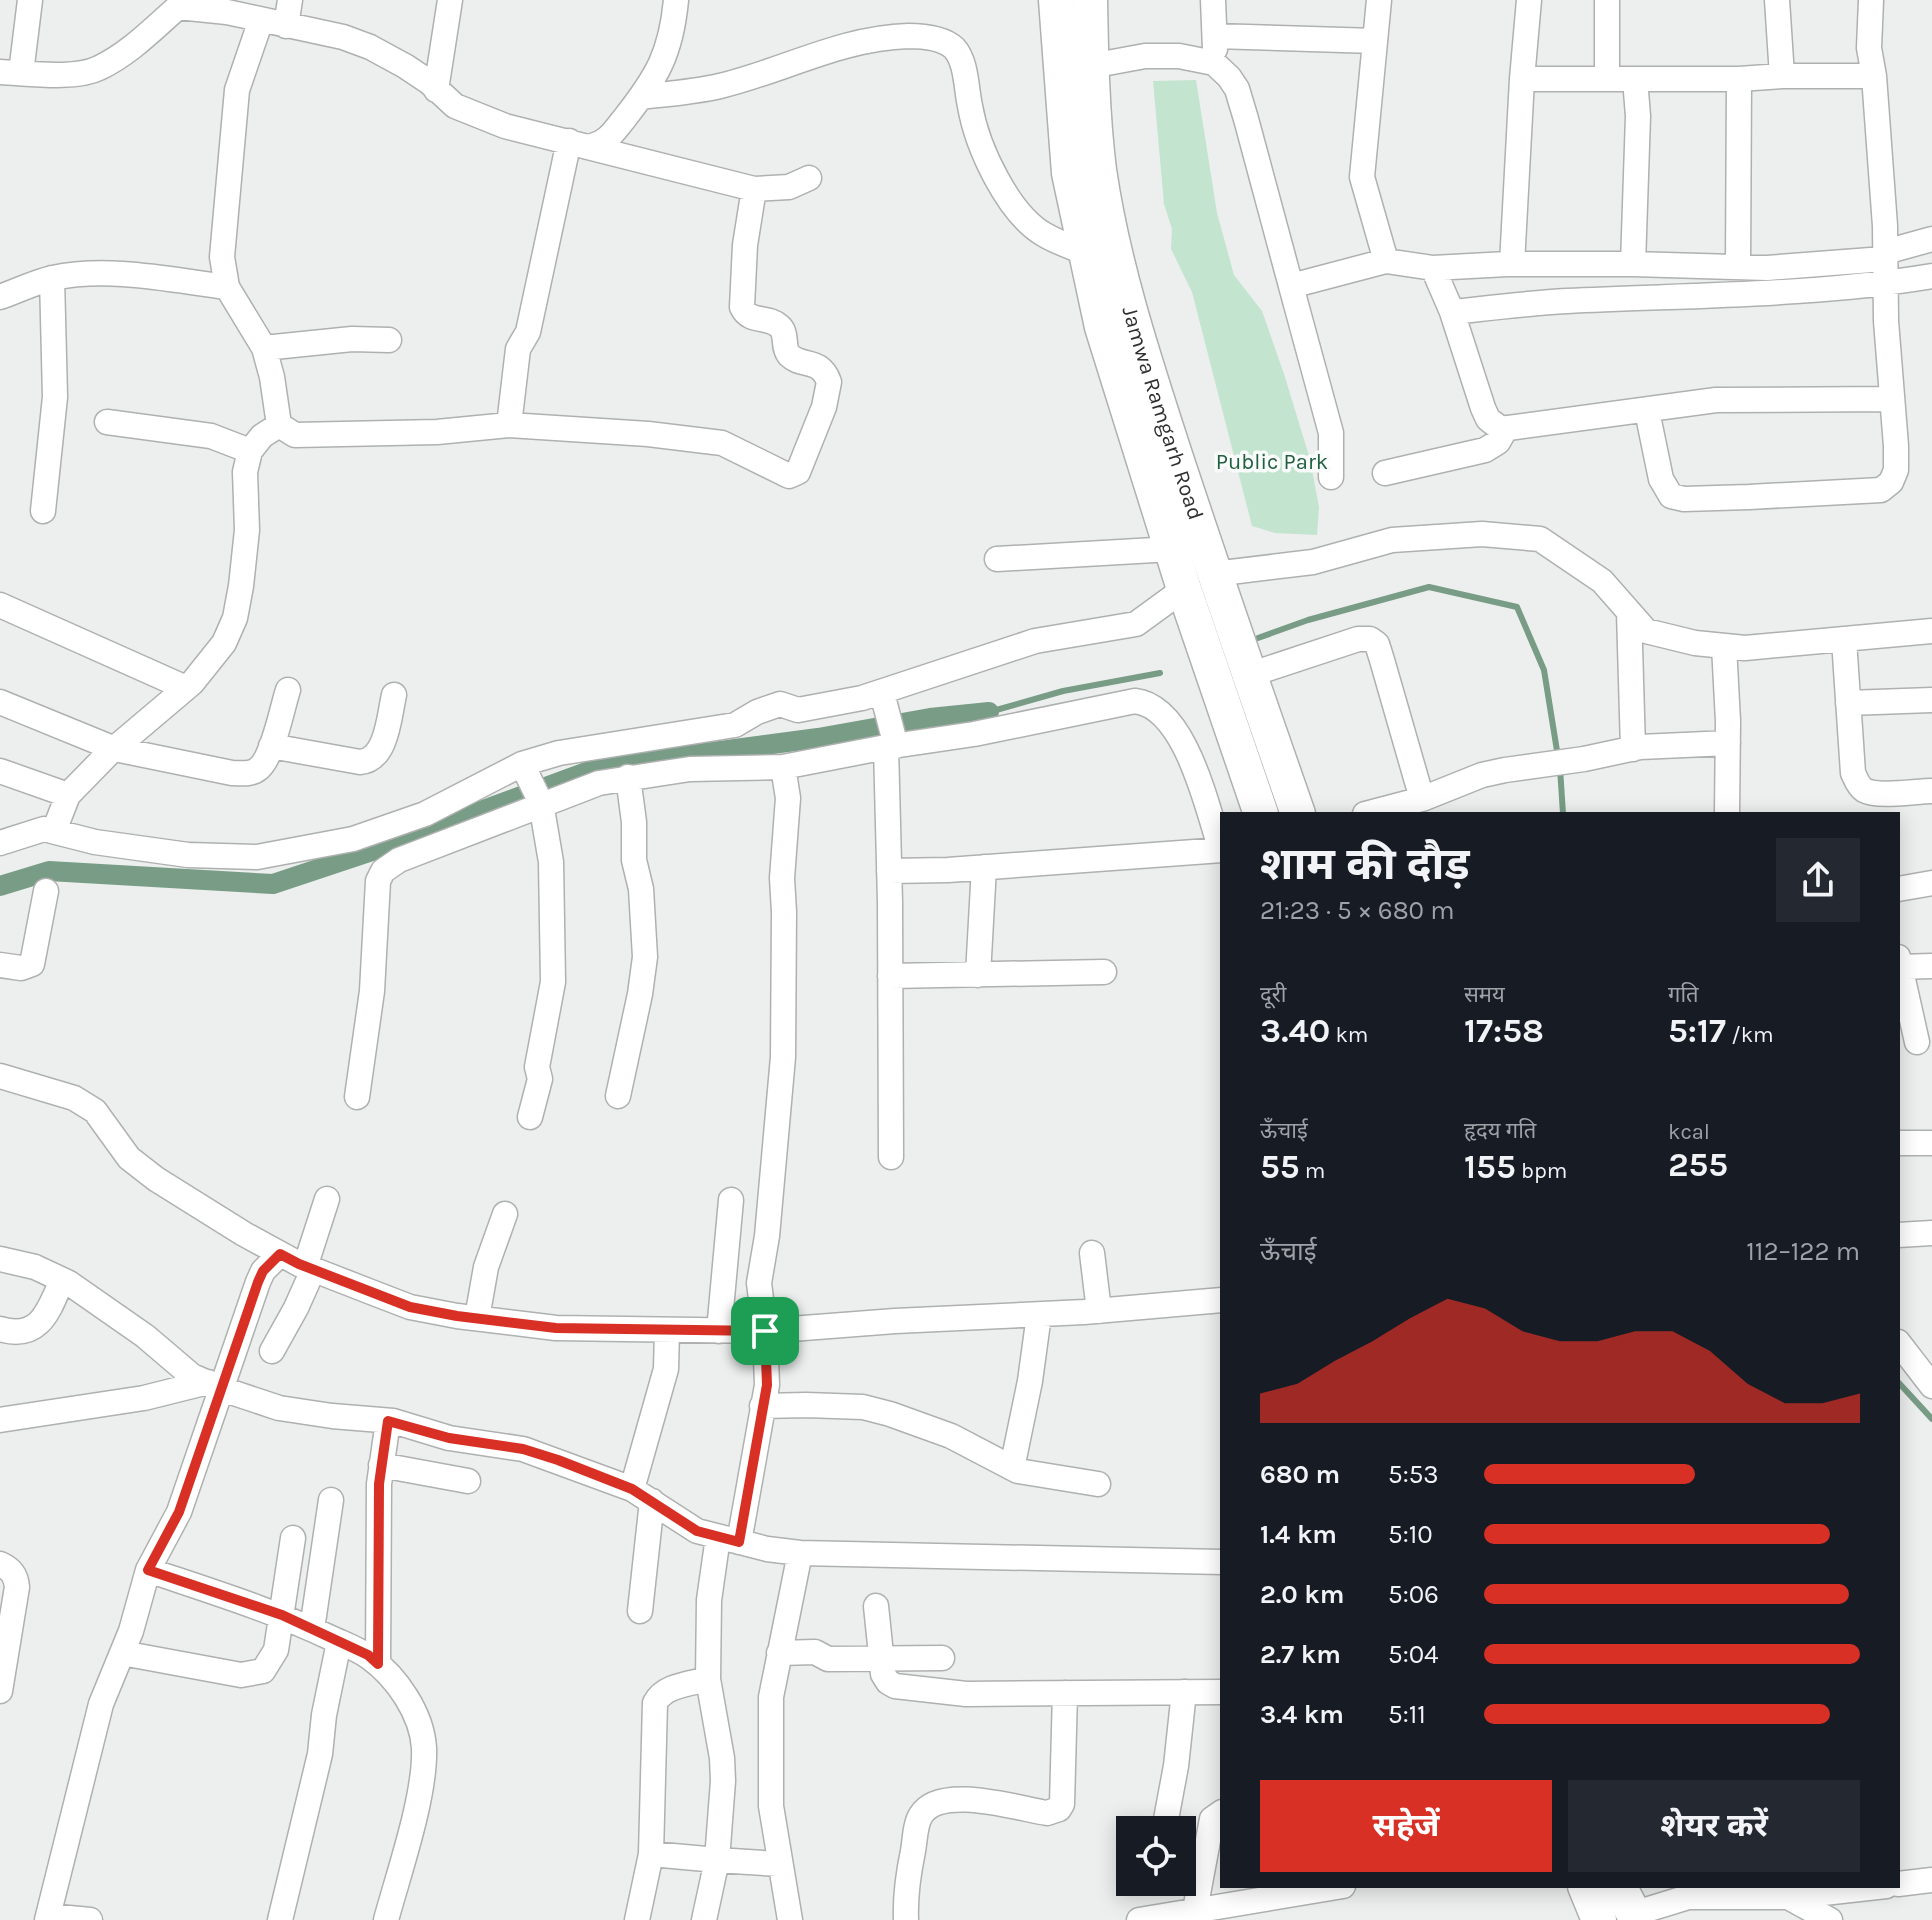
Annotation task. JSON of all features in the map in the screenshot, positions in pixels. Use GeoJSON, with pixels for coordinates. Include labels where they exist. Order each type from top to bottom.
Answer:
{"type":"FeatureCollection","features":[{"type":"Feature","properties":{"kind":"highway","name":"Jamwa Ramgarh Road"},"geometry":{"type":"LineString","coordinates":[[1056,0],[1082,80],[1116,255],[1199,582],[1198,628],[1260,812]]}},
{"type":"Feature","properties":{"kind":"highway","name":"Jamwa Ramgarh Road"},"geometry":{"type":"LineString","coordinates":[[1090,0],[1069,173],[1102,327],[1172,549],[1231,620],[1297,812]]}},
{"type":"Feature","properties":{"kind":"highway"},"geometry":{"type":"LineString","coordinates":[[1586,1888],[1599,1920]]}},
{"type":"Feature","properties":{"kind":"street"},"geometry":{"type":"LineString","coordinates":[[30,0],[10,72],[73,74],[97,69],[126,51],[180,4],[343,37],[370,47],[429,82],[455,106],[505,126],[754,189],[789,187],[809,178]]}},
{"type":"Feature","properties":{"kind":"street"},"geometry":{"type":"LineString","coordinates":[[286,26],[290,0]]}},
{"type":"Feature","properties":{"kind":"street"},"geometry":{"type":"LineString","coordinates":[[436,90],[450,0]]}},
{"type":"Feature","properties":{"kind":"street"},"geometry":{"type":"LineString","coordinates":[[581,144],[605,143],[652,84],[667,51],[676,0]]}},
{"type":"Feature","properties":{"kind":"street"},"geometry":{"type":"LineString","coordinates":[[1213,0],[1214,63]]}},
{"type":"Feature","properties":{"kind":"street"},"geometry":{"type":"LineString","coordinates":[[1379,0],[1362,177],[1386,261]]}},
{"type":"Feature","properties":{"kind":"street"},"geometry":{"type":"LineString","coordinates":[[1512,264],[1529,0]]}},
{"type":"Feature","properties":{"kind":"street"},"geometry":{"type":"LineString","coordinates":[[1607,0],[1607,79]]}},
{"type":"Feature","properties":{"kind":"street"},"geometry":{"type":"LineString","coordinates":[[1777,0],[1782,76]]}},
{"type":"Feature","properties":{"kind":"street"},"geometry":{"type":"LineString","coordinates":[[1647,411],[1661,479],[1671,496],[1684,499],[1881,490],[1891,482],[1896,470],[1874,76],[1869,48],[1871,0]]}},
{"type":"Feature","properties":{"kind":"street"},"geometry":{"type":"LineString","coordinates":[[261,20],[237,90],[222,257],[227,287],[264,348],[279,425],[295,435],[437,432],[509,425],[648,434],[722,443],[789,476],[798,472],[824,407],[829,382],[819,367],[787,353],[781,327],[751,318],[742,307],[745,245],[754,189]]}},
{"type":"Feature","properties":{"kind":"street"},"geometry":{"type":"LineString","coordinates":[[641,97],[718,87],[822,52],[870,41],[909,36],[940,40],[953,48],[961,60],[970,111],[984,150],[1018,212],[1043,234],[1084,252]]}},
{"type":"Feature","properties":{"kind":"street"},"geometry":{"type":"LineString","coordinates":[[1215,36],[1375,41]]}},
{"type":"Feature","properties":{"kind":"street"},"geometry":{"type":"LineString","coordinates":[[1082,80],[1145,56],[1179,56],[1214,63],[1237,89],[1331,433],[1331,477]]}},
{"type":"Feature","properties":{"kind":"street"},"geometry":{"type":"LineString","coordinates":[[1522,79],[1874,76]]}},
{"type":"Feature","properties":{"kind":"street"},"geometry":{"type":"LineString","coordinates":[[1633,264],[1638,116],[1635,79]]}},
{"type":"Feature","properties":{"kind":"street"},"geometry":{"type":"LineString","coordinates":[[1738,267],[1739,79]]}},
{"type":"Feature","properties":{"kind":"street"},"geometry":{"type":"LineString","coordinates":[[509,425],[518,349],[528,332],[581,144]]}},
{"type":"Feature","properties":{"kind":"street"},"geometry":{"type":"LineString","coordinates":[[1291,286],[1386,261],[1433,268],[1512,264],[1767,268],[1885,255],[1932,239]]}},
{"type":"Feature","properties":{"kind":"street"},"geometry":{"type":"LineString","coordinates":[[1433,268],[1452,312],[1488,419],[1501,429],[1579,416],[1647,411],[1716,400],[1890,399]]}},
{"type":"Feature","properties":{"kind":"street"},"geometry":{"type":"LineString","coordinates":[[0,297],[52,278],[92,274],[227,287]]}},
{"type":"Feature","properties":{"kind":"street"},"geometry":{"type":"LineString","coordinates":[[1452,312],[1564,301],[1886,284],[1932,276]]}},
{"type":"Feature","properties":{"kind":"street"},"geometry":{"type":"LineString","coordinates":[[43,511],[55,397],[52,278]]}},
{"type":"Feature","properties":{"kind":"street"},"geometry":{"type":"LineString","coordinates":[[264,348],[352,339],[389,340]]}},
{"type":"Feature","properties":{"kind":"street"},"geometry":{"type":"LineString","coordinates":[[107,422],[211,436],[250,451]]}},
{"type":"Feature","properties":{"kind":"street"},"geometry":{"type":"LineString","coordinates":[[54,831],[68,795],[115,749],[186,688],[224,643],[235,618],[247,530],[245,472],[250,451],[262,436],[279,425]]}},
{"type":"Feature","properties":{"kind":"street"},"geometry":{"type":"LineString","coordinates":[[1385,473],[1485,450],[1498,442],[1506,428]]}},
{"type":"Feature","properties":{"kind":"street"},"geometry":{"type":"LineString","coordinates":[[0,843],[44,829],[95,842],[188,855],[257,857],[353,839],[425,814],[559,753],[735,725],[757,712],[780,704],[798,710],[884,701],[1035,641],[1136,624],[1199,582],[1313,562],[1392,540],[1482,534],[1540,539],[1602,581],[1646,631],[1695,643],[1745,648],[1932,631]]}},
{"type":"Feature","properties":{"kind":"street"},"geometry":{"type":"LineString","coordinates":[[997,559],[1172,549]]}},
{"type":"Feature","properties":{"kind":"street"},"geometry":{"type":"LineString","coordinates":[[0,605],[186,688]]}},
{"type":"Feature","properties":{"kind":"street"},"geometry":{"type":"LineString","coordinates":[[1629,612],[1633,749]]}},
{"type":"Feature","properties":{"kind":"street"},"geometry":{"type":"LineString","coordinates":[[1247,668],[1358,639],[1370,639],[1377,644],[1422,799]]}},
{"type":"Feature","properties":{"kind":"street"},"geometry":{"type":"LineString","coordinates":[[1844,640],[1853,773],[1858,785],[1877,804],[1932,791]]}},
{"type":"Feature","properties":{"kind":"street"},"geometry":{"type":"LineString","coordinates":[[1724,646],[1727,812]]}},
{"type":"Feature","properties":{"kind":"street"},"geometry":{"type":"LineString","coordinates":[[0,702],[115,749],[232,773],[250,773],[259,769],[271,746],[288,690]]}},
{"type":"Feature","properties":{"kind":"street"},"geometry":{"type":"LineString","coordinates":[[271,746],[369,761],[377,757],[387,730],[394,695]]}},
{"type":"Feature","properties":{"kind":"street"},"geometry":{"type":"LineString","coordinates":[[1848,703],[1932,700]]}},
{"type":"Feature","properties":{"kind":"street"},"geometry":{"type":"LineString","coordinates":[[884,701],[892,744],[889,871],[891,1157]]}},
{"type":"Feature","properties":{"kind":"street"},"geometry":{"type":"LineString","coordinates":[[357,1097],[372,991],[378,881],[383,871],[399,860],[539,800],[628,777],[690,769],[783,767],[892,744],[974,734],[1135,701],[1147,703],[1169,721],[1186,751],[1220,844]]}},
{"type":"Feature","properties":{"kind":"street"},"geometry":{"type":"LineString","coordinates":[[1373,812],[1422,799],[1482,775],[1670,744],[1728,743]]}},
{"type":"Feature","properties":{"kind":"street"},"geometry":{"type":"LineString","coordinates":[[704,1920],[717,1860],[723,1781],[708,1679],[709,1600],[728,1539],[767,1385],[759,1283],[767,1236],[783,1057],[785,927],[782,878],[788,798],[783,767]]}},
{"type":"Feature","properties":{"kind":"street"},"geometry":{"type":"LineString","coordinates":[[524,768],[539,800],[551,862],[553,982],[537,1067],[540,1079],[530,1117]]}},
{"type":"Feature","properties":{"kind":"street"},"geometry":{"type":"LineString","coordinates":[[0,771],[68,795]]}},
{"type":"Feature","properties":{"kind":"street"},"geometry":{"type":"LineString","coordinates":[[618,1096],[645,957],[641,889],[634,860],[634,822],[628,777]]}},
{"type":"Feature","properties":{"kind":"street"},"geometry":{"type":"LineString","coordinates":[[889,871],[1220,850]]}},
{"type":"Feature","properties":{"kind":"street"},"geometry":{"type":"LineString","coordinates":[[978,975],[984,867]]}},
{"type":"Feature","properties":{"kind":"street"},"geometry":{"type":"LineString","coordinates":[[1900,889],[1932,883]]}},
{"type":"Feature","properties":{"kind":"street"},"geometry":{"type":"LineString","coordinates":[[0,965],[21,968],[32,964],[46,891]]}},
{"type":"Feature","properties":{"kind":"street"},"geometry":{"type":"LineString","coordinates":[[1900,963],[1932,966]]}},
{"type":"Feature","properties":{"kind":"street"},"geometry":{"type":"LineString","coordinates":[[1900,968],[1916,1043]]}},
{"type":"Feature","properties":{"kind":"street"},"geometry":{"type":"LineString","coordinates":[[890,976],[1104,972]]}},
{"type":"Feature","properties":{"kind":"street"},"geometry":{"type":"LineString","coordinates":[[0,1076],[74,1098],[95,1111],[129,1158],[232,1227],[309,1268],[410,1307],[556,1328],[765,1331],[1099,1311],[1220,1300]]}},
{"type":"Feature","properties":{"kind":"street"},"geometry":{"type":"LineString","coordinates":[[1900,1143],[1932,1143]]}},
{"type":"Feature","properties":{"kind":"street"},"geometry":{"type":"LineString","coordinates":[[272,1351],[296,1308],[327,1199]]}},
{"type":"Feature","properties":{"kind":"street"},"geometry":{"type":"LineString","coordinates":[[719,1331],[731,1200]]}},
{"type":"Feature","properties":{"kind":"street"},"geometry":{"type":"LineString","coordinates":[[477,1318],[486,1267],[505,1214]]}},
{"type":"Feature","properties":{"kind":"street"},"geometry":{"type":"LineString","coordinates":[[1900,1235],[1932,1233]]}},
{"type":"Feature","properties":{"kind":"street"},"geometry":{"type":"LineString","coordinates":[[1092,1253],[1099,1311]]}},
{"type":"Feature","properties":{"kind":"street"},"geometry":{"type":"LineString","coordinates":[[90,1920],[47,1918],[101,1704],[122,1653],[148,1570],[179,1512],[215,1386],[263,1271],[280,1254]]}},
{"type":"Feature","properties":{"kind":"street"},"geometry":{"type":"LineString","coordinates":[[0,1259],[35,1267],[62,1280],[104,1305],[192,1376],[215,1386],[279,1408],[388,1421],[449,1438],[523,1449],[642,1495],[697,1531],[728,1539],[800,1553],[1220,1562]]}},
{"type":"Feature","properties":{"kind":"street"},"geometry":{"type":"LineString","coordinates":[[0,1329],[24,1331],[37,1325],[46,1317],[62,1280]]}},
{"type":"Feature","properties":{"kind":"street"},"geometry":{"type":"LineString","coordinates":[[1012,1468],[1030,1381],[1039,1315]]}},
{"type":"Feature","properties":{"kind":"street"},"geometry":{"type":"LineString","coordinates":[[640,1611],[642,1495],[666,1369],[667,1331]]}},
{"type":"Feature","properties":{"kind":"street"},"geometry":{"type":"LineString","coordinates":[[1900,1345],[1932,1386]]}},
{"type":"Feature","properties":{"kind":"street"},"geometry":{"type":"LineString","coordinates":[[0,1420],[215,1386]]}},
{"type":"Feature","properties":{"kind":"street"},"geometry":{"type":"LineString","coordinates":[[762,1406],[834,1405],[876,1411],[951,1436],[1012,1468],[1045,1477],[1098,1484]]}},
{"type":"Feature","properties":{"kind":"street"},"geometry":{"type":"LineString","coordinates":[[378,1664],[381,1465],[388,1421]]}},
{"type":"Feature","properties":{"kind":"street"},"geometry":{"type":"LineString","coordinates":[[381,1465],[468,1481]]}},
{"type":"Feature","properties":{"kind":"street"},"geometry":{"type":"LineString","coordinates":[[312,1629],[331,1500]]}},
{"type":"Feature","properties":{"kind":"street"},"geometry":{"type":"LineString","coordinates":[[122,1653],[221,1673],[251,1675],[263,1671],[276,1650],[293,1538]]}},
{"type":"Feature","properties":{"kind":"street"},"geometry":{"type":"LineString","coordinates":[[790,1920],[771,1806],[771,1697],[800,1553]]}},
{"type":"Feature","properties":{"kind":"street"},"geometry":{"type":"LineString","coordinates":[[0,1564],[11,1570],[17,1587],[5,1642],[0,1691]]}},
{"type":"Feature","properties":{"kind":"street"},"geometry":{"type":"LineString","coordinates":[[148,1570],[282,1615],[368,1655],[413,1705],[421,1722],[424,1749],[422,1777],[386,1920]]}},
{"type":"Feature","properties":{"kind":"street"},"geometry":{"type":"LineString","coordinates":[[876,1606],[883,1674],[888,1682],[906,1689],[966,1694],[1220,1692]]}},
{"type":"Feature","properties":{"kind":"street"},"geometry":{"type":"LineString","coordinates":[[280,1920],[320,1754],[324,1715],[339,1642]]}},
{"type":"Feature","properties":{"kind":"street"},"geometry":{"type":"LineString","coordinates":[[779,1653],[815,1652],[828,1659],[942,1658]]}},
{"type":"Feature","properties":{"kind":"street"},"geometry":{"type":"LineString","coordinates":[[637,1920],[651,1854],[655,1703],[666,1690],[708,1679]]}},
{"type":"Feature","properties":{"kind":"street"},"geometry":{"type":"LineString","coordinates":[[1167,1816],[1184,1692]]}},
{"type":"Feature","properties":{"kind":"street"},"geometry":{"type":"LineString","coordinates":[[906,1920],[907,1886],[919,1817],[928,1807],[948,1799],[968,1799],[1047,1813],[1059,1809],[1062,1804],[1065,1693]]}},
{"type":"Feature","properties":{"kind":"street"},"geometry":{"type":"LineString","coordinates":[[1195,1910],[1212,1819],[1220,1813]]}},
{"type":"Feature","properties":{"kind":"street"},"geometry":{"type":"LineString","coordinates":[[651,1854],[779,1864]]}},
{"type":"Feature","properties":{"kind":"street"},"geometry":{"type":"LineString","coordinates":[[1900,1884],[1932,1880]]}},
{"type":"Feature","properties":{"kind":"street"},"geometry":{"type":"LineString","coordinates":[[1139,1920],[1280,1891],[1318,1888]]}},
{"type":"Feature","properties":{"kind":"street"},"geometry":{"type":"LineString","coordinates":[[1630,1907],[1697,1891],[1788,1897],[1868,1888]]}},
{"type":"Feature","properties":{"kind":"street"},"geometry":{"type":"LineString","coordinates":[[1788,1897],[1830,1920]]}},
{"type":"Feature","properties":{"kind":"green space","name":"Public Park"},"geometry":{"type":"Polygon","coordinates":[[[1196,80],[1217,213],[1234,275],[1262,311],[1284,374],[1310,459],[1319,507],[1317,535],[1275,533],[1252,526],[1192,292],[1171,249],[1172,229],[1164,204],[1153,81],[1196,80]]]}},
{"type":"Feature","properties":{"kind":"waterway"},"geometry":{"type":"LineString","coordinates":[[1258,638],[1308,620],[1429,587],[1517,607],[1544,670],[1558,757]]}},
{"type":"Feature","properties":{"kind":"waterway"},"geometry":{"type":"LineString","coordinates":[[989,712],[1063,691],[1160,673]]}},
{"type":"Feature","properties":{"kind":"waterway"},"geometry":{"type":"LineString","coordinates":[[0,886],[49,871],[273,884],[600,767],[989,712]]}},
{"type":"Feature","properties":{"kind":"waterway"},"geometry":{"type":"LineString","coordinates":[[1560,768],[1563,812]]}},
{"type":"Feature","properties":{"kind":"waterway"},"geometry":{"type":"LineString","coordinates":[[1900,1384],[1932,1419]]}},
{"type":"Feature","properties":{"kind":"route"},"geometry":{"type":"LineString","coordinates":[[280,1254],[410,1307],[457,1316],[556,1328],[765,1331],[767,1385],[739,1542],[697,1531],[632,1489],[558,1460],[523,1449],[449,1438],[388,1421],[379,1484],[378,1664],[368,1655],[282,1615],[148,1570],[179,1512],[258,1282],[263,1271],[280,1254]]}}]}
